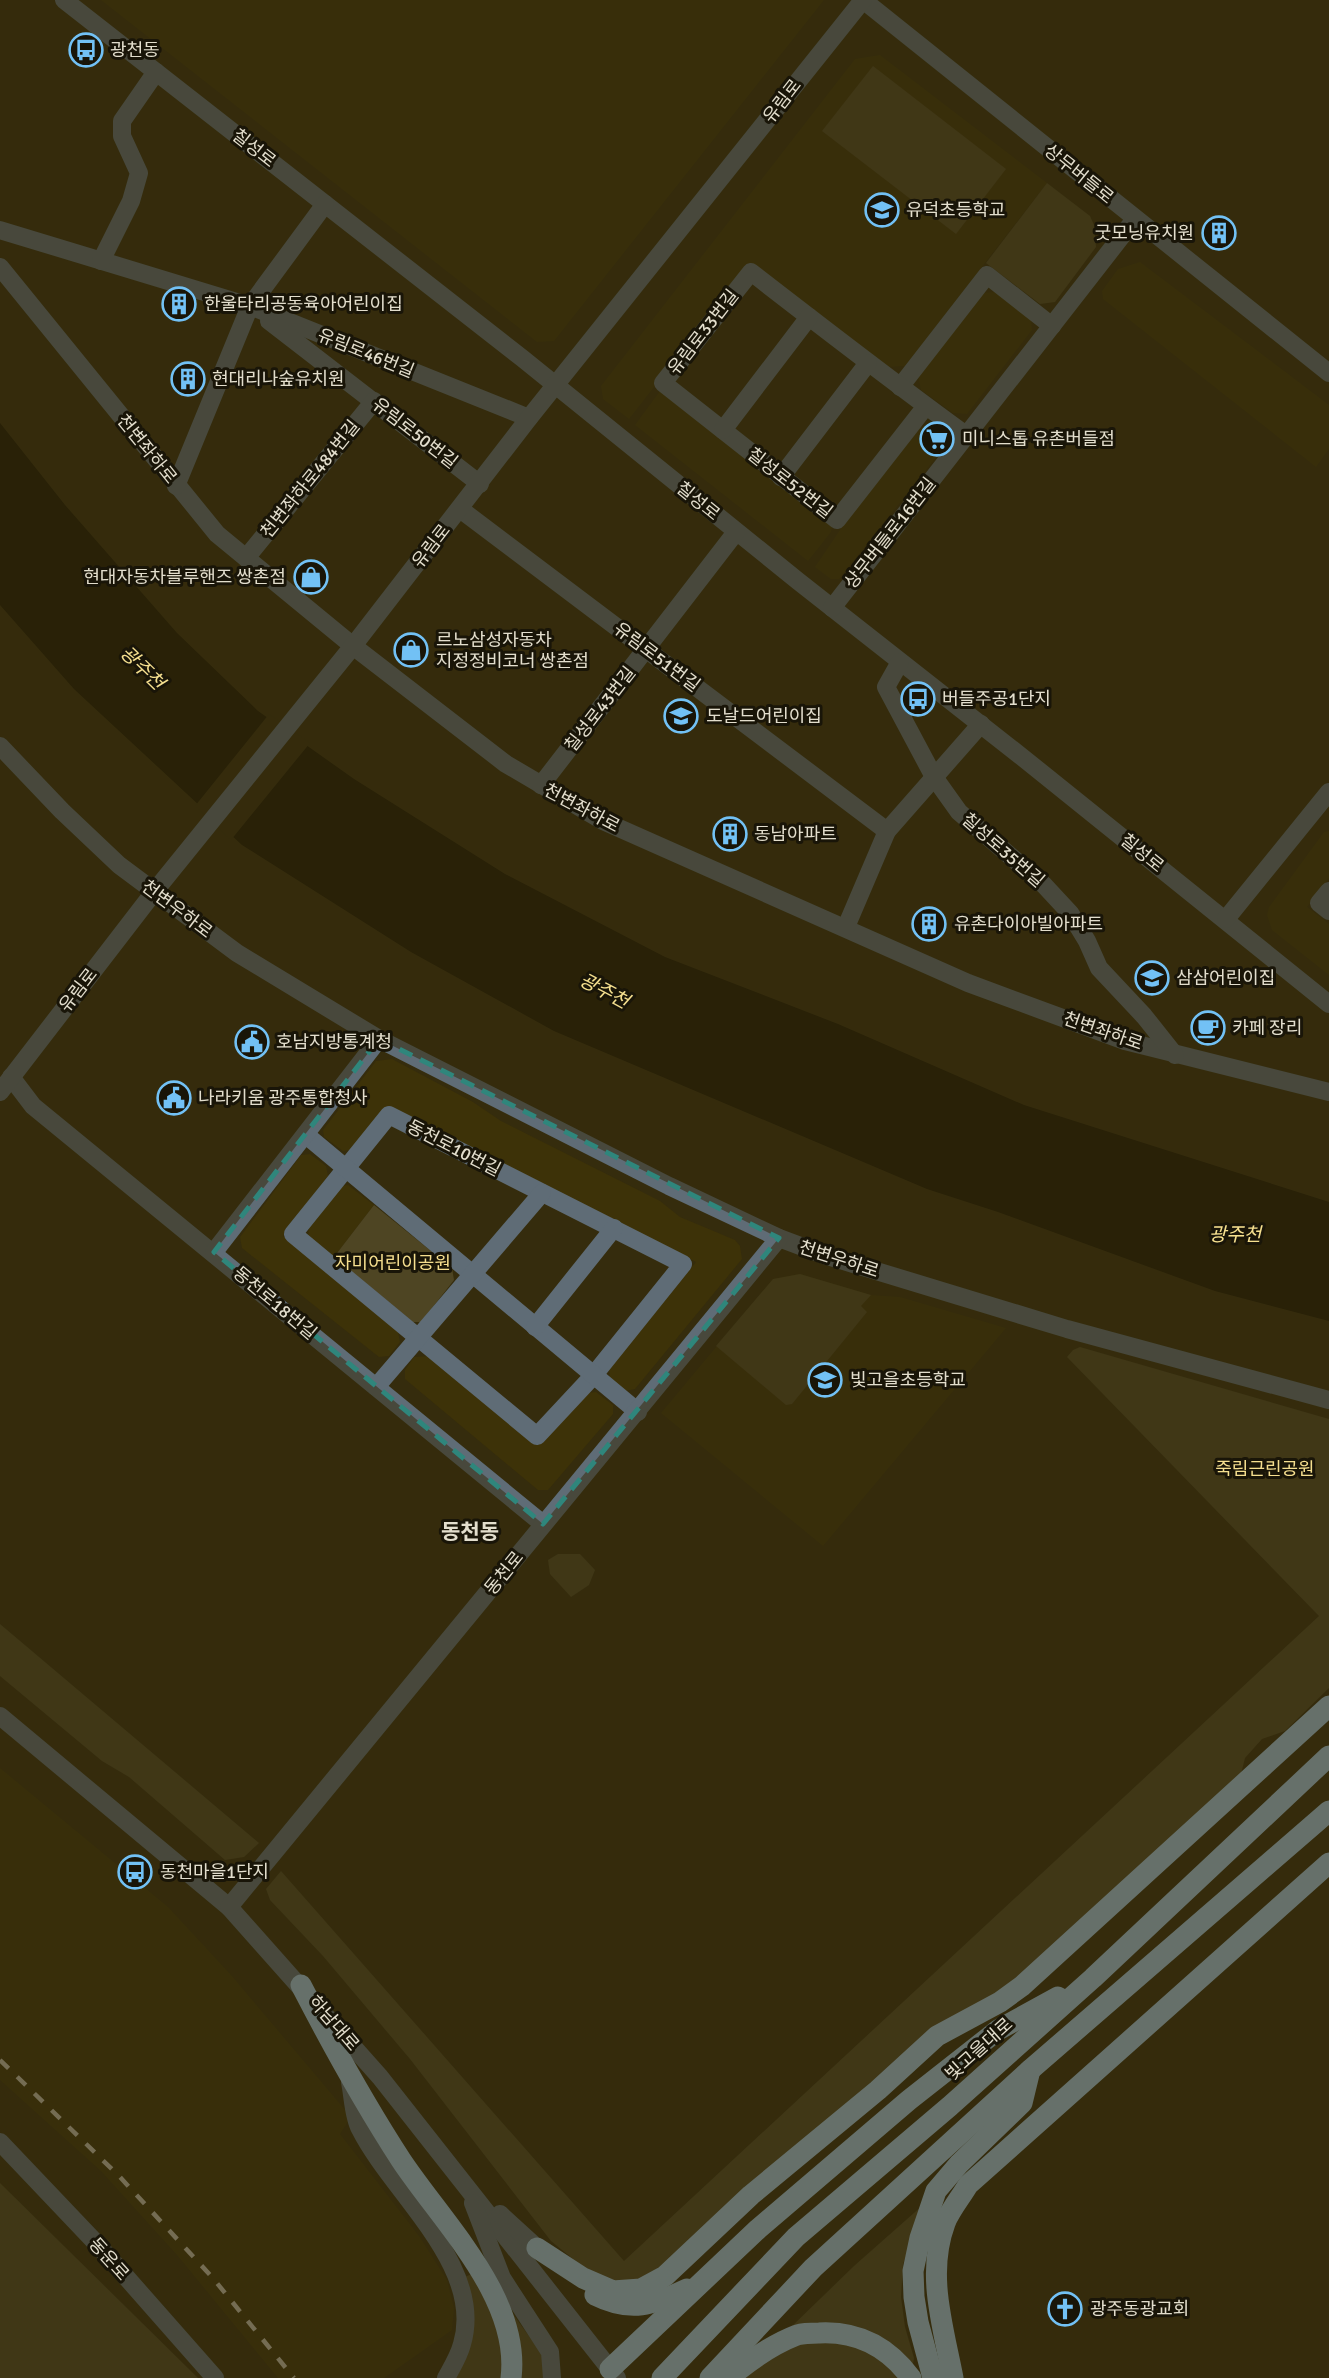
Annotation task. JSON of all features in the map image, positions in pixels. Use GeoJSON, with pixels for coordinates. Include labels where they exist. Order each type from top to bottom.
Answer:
{"type":"FeatureCollection","features":[{"type":"Feature","properties":{"kind":"highway"},"geometry":{"type":"LineString","coordinates":[[537,2248],[583,2278],[613,2291],[641,2289],[664,2276],[751,2195],[878,2090],[937,2036],[1000,2002],[1022,1986],[1329,1706]]}},
{"type":"Feature","properties":{"kind":"highway","name":"빛고을대로"},"geometry":{"type":"LineString","coordinates":[[663,2377],[796,2237],[950,2106],[1093,1978],[1329,1756]]}},
{"type":"Feature","properties":{"kind":"highway"},"geometry":{"type":"LineString","coordinates":[[710,2378],[813,2267],[1030,2070],[1329,1811]]}},
{"type":"Feature","properties":{"kind":"highway"},"geometry":{"type":"LineString","coordinates":[[953,2378],[941,2328],[936,2290],[937,2257],[946,2222],[968,2185],[1329,1863]]}},
{"type":"Feature","properties":{"kind":"highway"},"geometry":{"type":"LineString","coordinates":[[609,2375],[698,2284],[758,2229],[909,2100],[998,2031],[1093,1978]]}},
{"type":"Feature","properties":{"kind":"highway"},"geometry":{"type":"LineString","coordinates":[[300,1985],[350,2078],[403,2163],[482,2274],[506,2326],[512,2369],[510,2378]]}},
{"type":"Feature","properties":{"kind":"highway"},"geometry":{"type":"LineString","coordinates":[[933,2378],[914,2297],[913,2271],[920,2238],[936,2191],[959,2164],[1022,2103],[1030,2070]]}},
{"type":"Feature","properties":{"kind":"highway"},"geometry":{"type":"LineString","coordinates":[[537,2248],[573,2281],[598,2297],[626,2306],[637,2307],[670,2297],[698,2284]]}},
{"type":"Feature","properties":{"kind":"highway"},"geometry":{"type":"LineString","coordinates":[[729,2378],[754,2356],[800,2334],[829,2332],[860,2337],[891,2354],[911,2378]]}},
{"type":"Feature","properties":{"kind":"street","name":"칠성로"},"geometry":{"type":"LineString","coordinates":[[64,0],[557,385],[736,532],[1226,919],[1329,1004]]}},
{"type":"Feature","properties":{"kind":"street","name":"상무버들로"},"geometry":{"type":"LineString","coordinates":[[863,0],[1329,373]]}},
{"type":"Feature","properties":{"kind":"street","name":"유림로"},"geometry":{"type":"LineString","coordinates":[[0,1092],[154,892],[348,653],[530,418],[863,0]]}},
{"type":"Feature","properties":{"kind":"street"},"geometry":{"type":"LineString","coordinates":[[101,261],[131,201],[139,173],[122,136],[122,121],[156,72]]}},
{"type":"Feature","properties":{"kind":"street"},"geometry":{"type":"LineString","coordinates":[[176,486],[250,306],[325,204]]}},
{"type":"Feature","properties":{"kind":"street","name":"상무버들로16번길"},"geometry":{"type":"LineString","coordinates":[[831,608],[1135,219]]}},
{"type":"Feature","properties":{"kind":"street","name":"유림로46번길"},"geometry":{"type":"LineString","coordinates":[[0,230],[250,306],[530,418]]}},
{"type":"Feature","properties":{"kind":"street","name":"천변좌하로"},"geometry":{"type":"LineString","coordinates":[[0,267],[217,534],[348,653],[506,764],[603,821],[968,983],[1125,1041],[1329,1092]]}},
{"type":"Feature","properties":{"kind":"street","name":"유림로33번길"},"geometry":{"type":"LineString","coordinates":[[663,383],[751,272],[966,435]]}},
{"type":"Feature","properties":{"kind":"street"},"geometry":{"type":"LineString","coordinates":[[900,387],[986,275],[1052,326]]}},
{"type":"Feature","properties":{"kind":"street","name":"유림로50번길"},"geometry":{"type":"LineString","coordinates":[[250,306],[480,484]]}},
{"type":"Feature","properties":{"kind":"street"},"geometry":{"type":"LineString","coordinates":[[723,430],[809,317]]}},
{"type":"Feature","properties":{"kind":"street"},"geometry":{"type":"LineString","coordinates":[[781,477],[868,363]]}},
{"type":"Feature","properties":{"kind":"street","name":"칠성로52번길"},"geometry":{"type":"LineString","coordinates":[[663,383],[837,520],[926,406]]}},
{"type":"Feature","properties":{"kind":"street","name":"천변좌하로484번길"},"geometry":{"type":"LineString","coordinates":[[246,558],[374,401]]}},
{"type":"Feature","properties":{"kind":"street","name":"유림로51번길"},"geometry":{"type":"LineString","coordinates":[[460,509],[887,831]]}},
{"type":"Feature","properties":{"kind":"street","name":"칠성로43번길"},"geometry":{"type":"LineString","coordinates":[[541,785],[736,532]]}},
{"type":"Feature","properties":{"kind":"street","name":"칠성로35번길"},"geometry":{"type":"LineString","coordinates":[[900,662],[886,687],[934,777],[958,812],[1044,884],[1070,913],[1099,968],[1144,1016],[1175,1055]]}},
{"type":"Feature","properties":{"kind":"street"},"geometry":{"type":"LineString","coordinates":[[846,927],[887,831],[981,724]]}},
{"type":"Feature","properties":{"kind":"street","name":"천변우하로"},"geometry":{"type":"LineString","coordinates":[[0,746],[119,865],[237,953],[379,1039],[539,1122],[779,1238],[827,1256],[1067,1329],[1329,1400]]}},
{"type":"Feature","properties":{"kind":"street"},"geometry":{"type":"LineString","coordinates":[[1226,919],[1327,799]]}},
{"type":"Feature","properties":{"kind":"street"},"geometry":{"type":"LineString","coordinates":[[1329,891],[1319,903],[1329,911]]}},
{"type":"Feature","properties":{"kind":"street"},"geometry":{"type":"LineString","coordinates":[[214,1252],[379,1039]]}},
{"type":"Feature","properties":{"kind":"street","name":"동천로18번길"},"geometry":{"type":"LineString","coordinates":[[11,1077],[33,1106],[542,1524]]}},
{"type":"Feature","properties":{"kind":"street","name":"동천로10번길"},"geometry":{"type":"LineString","coordinates":[[389,1115],[683,1264],[593,1376],[537,1436],[293,1234],[346,1167],[389,1115]]}},
{"type":"Feature","properties":{"kind":"street"},"geometry":{"type":"LineString","coordinates":[[306,1135],[638,1412]]}},
{"type":"Feature","properties":{"kind":"street"},"geometry":{"type":"LineString","coordinates":[[376,1387],[542,1193]]}},
{"type":"Feature","properties":{"kind":"street"},"geometry":{"type":"LineString","coordinates":[[535,1327],[614,1228]]}},
{"type":"Feature","properties":{"kind":"street","name":"동천로"},"geometry":{"type":"LineString","coordinates":[[229,1907],[779,1238]]}},
{"type":"Feature","properties":{"kind":"street","name":"하남대로"},"geometry":{"type":"LineString","coordinates":[[0,1716],[229,1907],[380,2077],[466,2184],[609,2375]]}},
{"type":"Feature","properties":{"kind":"street"},"geometry":{"type":"LineString","coordinates":[[350,2078],[359,2127],[450,2260],[462,2287],[466,2316],[462,2344],[446,2378]]}},
{"type":"Feature","properties":{"kind":"street","name":"동운로"},"geometry":{"type":"LineString","coordinates":[[0,2142],[97,2244],[215,2378]]}},
{"type":"Feature","properties":{"kind":"street"},"geometry":{"type":"LineString","coordinates":[[466,2184],[537,2248]]}},
{"type":"Feature","properties":{"kind":"street"},"geometry":{"type":"LineString","coordinates":[[466,2184],[502,2278],[550,2352],[552,2378]]}},
{"type":"Feature","properties":{"kind":"highlighted area"},"geometry":{"type":"Polygon","coordinates":[[[379,1039],[779,1238],[543,1524],[214,1252],[379,1039]]]}},
{"type":"Feature","properties":{"kind":"shaded area"},"geometry":{"type":"Polygon","coordinates":[[[101,0],[824,0],[554,341],[537,342],[101,0]]]}},
{"type":"Feature","properties":{"kind":"shaded area","name":"유덕초등학교"},"geometry":{"type":"Polygon","coordinates":[[[880,55],[1047,183],[905,366],[887,367],[751,263],[629,419],[603,399],[601,386],[855,59],[880,55]]]}},
{"type":"Feature","properties":{"kind":"shaded area"},"geometry":{"type":"Polygon","coordinates":[[[1140,262],[1329,405],[1329,449],[1316,467],[1103,299],[1102,291],[1118,269],[1140,262]]]}},
{"type":"Feature","properties":{"kind":"shaded area"},"geometry":{"type":"Polygon","coordinates":[[[995,292],[1031,319],[1032,330],[967,414],[953,413],[921,390],[918,375],[981,293],[995,292]]]}},
{"type":"Feature","properties":{"kind":"shaded area"},"geometry":{"type":"Polygon","coordinates":[[[660,391],[833,523],[831,532],[808,561],[635,425],[660,391]]]}},
{"type":"Feature","properties":{"kind":"shaded area"},"geometry":{"type":"Polygon","coordinates":[[[932,425],[943,434],[945,446],[839,579],[831,579],[815,567],[842,527],[919,427],[932,425]]]}},
{"type":"Feature","properties":{"kind":"shaded area"},"geometry":{"type":"Polygon","coordinates":[[[1329,831],[1329,878],[1307,907],[1329,924],[1329,975],[1272,930],[1267,915],[1269,907],[1324,832],[1329,831]]]}},
{"type":"Feature","properties":{"kind":"shaded area"},"geometry":{"type":"Polygon","coordinates":[[[392,1059],[473,1102],[501,1121],[660,1201],[680,1217],[735,1240],[740,1246],[742,1259],[635,1389],[625,1391],[610,1379],[609,1369],[696,1262],[388,1106],[351,1150],[343,1151],[324,1137],[323,1130],[376,1061],[392,1059]]]}},
{"type":"Feature","properties":{"kind":"shaded area"},"geometry":{"type":"Polygon","coordinates":[[[310,1154],[326,1166],[328,1176],[283,1236],[397,1327],[400,1342],[389,1356],[379,1357],[242,1248],[240,1237],[301,1155],[310,1154]]]}},
{"type":"Feature","properties":{"kind":"shaded area"},"geometry":{"type":"Polygon","coordinates":[[[348,1185],[374,1205],[334,1257],[308,1236],[309,1227],[341,1186],[348,1185]]]}},
{"type":"Feature","properties":{"kind":"shaded area","name":"빛고을초등학교"},"geometry":{"type":"Polygon","coordinates":[[[800,1274],[871,1295],[900,1297],[1006,1328],[823,1546],[661,1413],[773,1279],[800,1274]]]}},
{"type":"Feature","properties":{"kind":"shaded area"},"geometry":{"type":"Polygon","coordinates":[[[429,1356],[539,1445],[586,1393],[596,1392],[613,1405],[613,1414],[548,1490],[538,1490],[405,1379],[405,1370],[414,1357],[429,1356]]]}},
{"type":"Feature","properties":{"kind":"shaded area"},"geometry":{"type":"Polygon","coordinates":[[[0,1768],[168,1907],[231,1975],[351,2117],[340,2134],[419,2236],[447,2280],[454,2308],[452,2330],[384,2378],[278,2378],[177,2255],[101,2171],[0,2080],[0,1768]]]}},
{"type":"Feature","properties":{"kind":"green space"},"geometry":{"type":"Polygon","coordinates":[[[873,66],[1006,169],[956,234],[822,131],[873,66]]]}},
{"type":"Feature","properties":{"kind":"green space"},"geometry":{"type":"Polygon","coordinates":[[[1047,183],[1090,216],[1094,225],[1096,247],[1055,302],[1040,304],[986,263],[1047,183]]]}},
{"type":"Feature","properties":{"kind":"green space","name":"자미어린이공원"},"geometry":{"type":"Polygon","coordinates":[[[374,1205],[452,1268],[454,1280],[421,1322],[413,1322],[334,1257],[374,1205]]]}},
{"type":"Feature","properties":{"kind":"green space"},"geometry":{"type":"Polygon","coordinates":[[[800,1274],[871,1295],[861,1306],[867,1312],[792,1404],[786,1405],[716,1346],[773,1279],[800,1274]]]}},
{"type":"Feature","properties":{"kind":"green space","name":"죽림근린공원"},"geometry":{"type":"Polygon","coordinates":[[[1080,1347],[1329,1419],[1329,1688],[1285,1731],[1262,1739],[1245,1758],[1241,1774],[1017,1983],[659,2272],[638,2282],[618,2283],[589,2272],[551,2241],[410,2059],[323,1956],[270,1900],[266,1889],[281,1871],[624,2261],[1319,1616],[1067,1357],[1080,1347]]]}},
{"type":"Feature","properties":{"kind":"green space"},"geometry":{"type":"Polygon","coordinates":[[[558,1554],[580,1554],[595,1570],[589,1585],[571,1597],[550,1574],[548,1560],[558,1554]]]}},
{"type":"Feature","properties":{"kind":"green space"},"geometry":{"type":"Polygon","coordinates":[[[0,1624],[259,1843],[244,1857],[225,1860],[129,1777],[102,1761],[0,1676],[0,1624]]]}},
{"type":"Feature","properties":{"kind":"green space"},"geometry":{"type":"Polygon","coordinates":[[[0,2183],[198,2378],[0,2378],[0,2183]]]}},
{"type":"Feature","properties":{"kind":"green space"},"geometry":{"type":"Polygon","coordinates":[[[923,2205],[903,2264],[901,2297],[913,2364],[893,2350],[787,2331],[854,2266],[923,2205]]]}},
{"type":"Feature","properties":{"kind":"green space"},"geometry":{"type":"Polygon","coordinates":[[[472,2274],[505,2303],[542,2354],[544,2378],[453,2378],[462,2278],[472,2274]]]}},
{"type":"Feature","properties":{"kind":"green space"},"geometry":{"type":"Polygon","coordinates":[[[801,2340],[858,2343],[903,2378],[740,2378],[801,2340]]]}},
{"type":"Feature","properties":{"kind":"water","name":"광주천"},"geometry":{"type":"Polygon","coordinates":[[[0,423],[65,505],[177,633],[258,711],[354,779],[505,874],[665,957],[838,1024],[1024,1105],[1329,1202],[1329,1321],[1215,1291],[927,1189],[554,1031],[411,952],[242,845],[74,689],[0,605],[0,423]]]}},
{"type":"Feature","properties":{"kind":"pier"},"geometry":{"type":"Polygon","coordinates":[[[269,714],[310,743],[231,840],[195,806],[269,714]]]}},
{"type":"Feature","properties":{"kind":"railway"},"geometry":{"type":"LineString","coordinates":[[0,2060],[119,2176],[212,2277],[294,2378]]}},
{"type":"Feature","properties":{"kind":"place","name":"광천동"},"geometry":{"type":"Point","coordinates":[86,50]}},
{"type":"Feature","properties":{"kind":"place","name":"유덕초등학교"},"geometry":{"type":"Point","coordinates":[882,210]}},
{"type":"Feature","properties":{"kind":"place","name":"굿모닝유치원"},"geometry":{"type":"Point","coordinates":[1219,233]}},
{"type":"Feature","properties":{"kind":"place","name":"한울타리공동육아어린이집"},"geometry":{"type":"Point","coordinates":[179,304]}},
{"type":"Feature","properties":{"kind":"place","name":"현대리나숲유치원"},"geometry":{"type":"Point","coordinates":[188,379]}},
{"type":"Feature","properties":{"kind":"place","name":"미니스톱 유촌버들점"},"geometry":{"type":"Point","coordinates":[937,439]}},
{"type":"Feature","properties":{"kind":"place","name":"현대자동차블루핸즈 쌍촌점"},"geometry":{"type":"Point","coordinates":[311,577]}},
{"type":"Feature","properties":{"kind":"place","name":"르노삼성자동차 지정정비코너 쌍촌점"},"geometry":{"type":"Point","coordinates":[411,650]}},
{"type":"Feature","properties":{"kind":"place","name":"버들주공1단지"},"geometry":{"type":"Point","coordinates":[918,699]}},
{"type":"Feature","properties":{"kind":"place","name":"도날드어린이집"},"geometry":{"type":"Point","coordinates":[681,716]}},
{"type":"Feature","properties":{"kind":"place","name":"동남아파트"},"geometry":{"type":"Point","coordinates":[730,834]}},
{"type":"Feature","properties":{"kind":"place","name":"유촌다이아빌아파트"},"geometry":{"type":"Point","coordinates":[929,924]}},
{"type":"Feature","properties":{"kind":"place","name":"삼삼어린이집"},"geometry":{"type":"Point","coordinates":[1152,978]}},
{"type":"Feature","properties":{"kind":"place","name":"카페 장리"},"geometry":{"type":"Point","coordinates":[1208,1028]}},
{"type":"Feature","properties":{"kind":"place","name":"호남지방통계청"},"geometry":{"type":"Point","coordinates":[252,1042]}},
{"type":"Feature","properties":{"kind":"place","name":"나라키움 광주통합청사"},"geometry":{"type":"Point","coordinates":[174,1098]}},
{"type":"Feature","properties":{"kind":"place","name":"빛고을초등학교"},"geometry":{"type":"Point","coordinates":[825,1380]}},
{"type":"Feature","properties":{"kind":"place","name":"동천마을1단지"},"geometry":{"type":"Point","coordinates":[135,1872]}},
{"type":"Feature","properties":{"kind":"place","name":"광주동광교회"},"geometry":{"type":"Point","coordinates":[1065,2309]}},
{"type":"Feature","properties":{"kind":"district","name":"동천동"},"geometry":{"type":"Point","coordinates":[470,1532]}}]}
